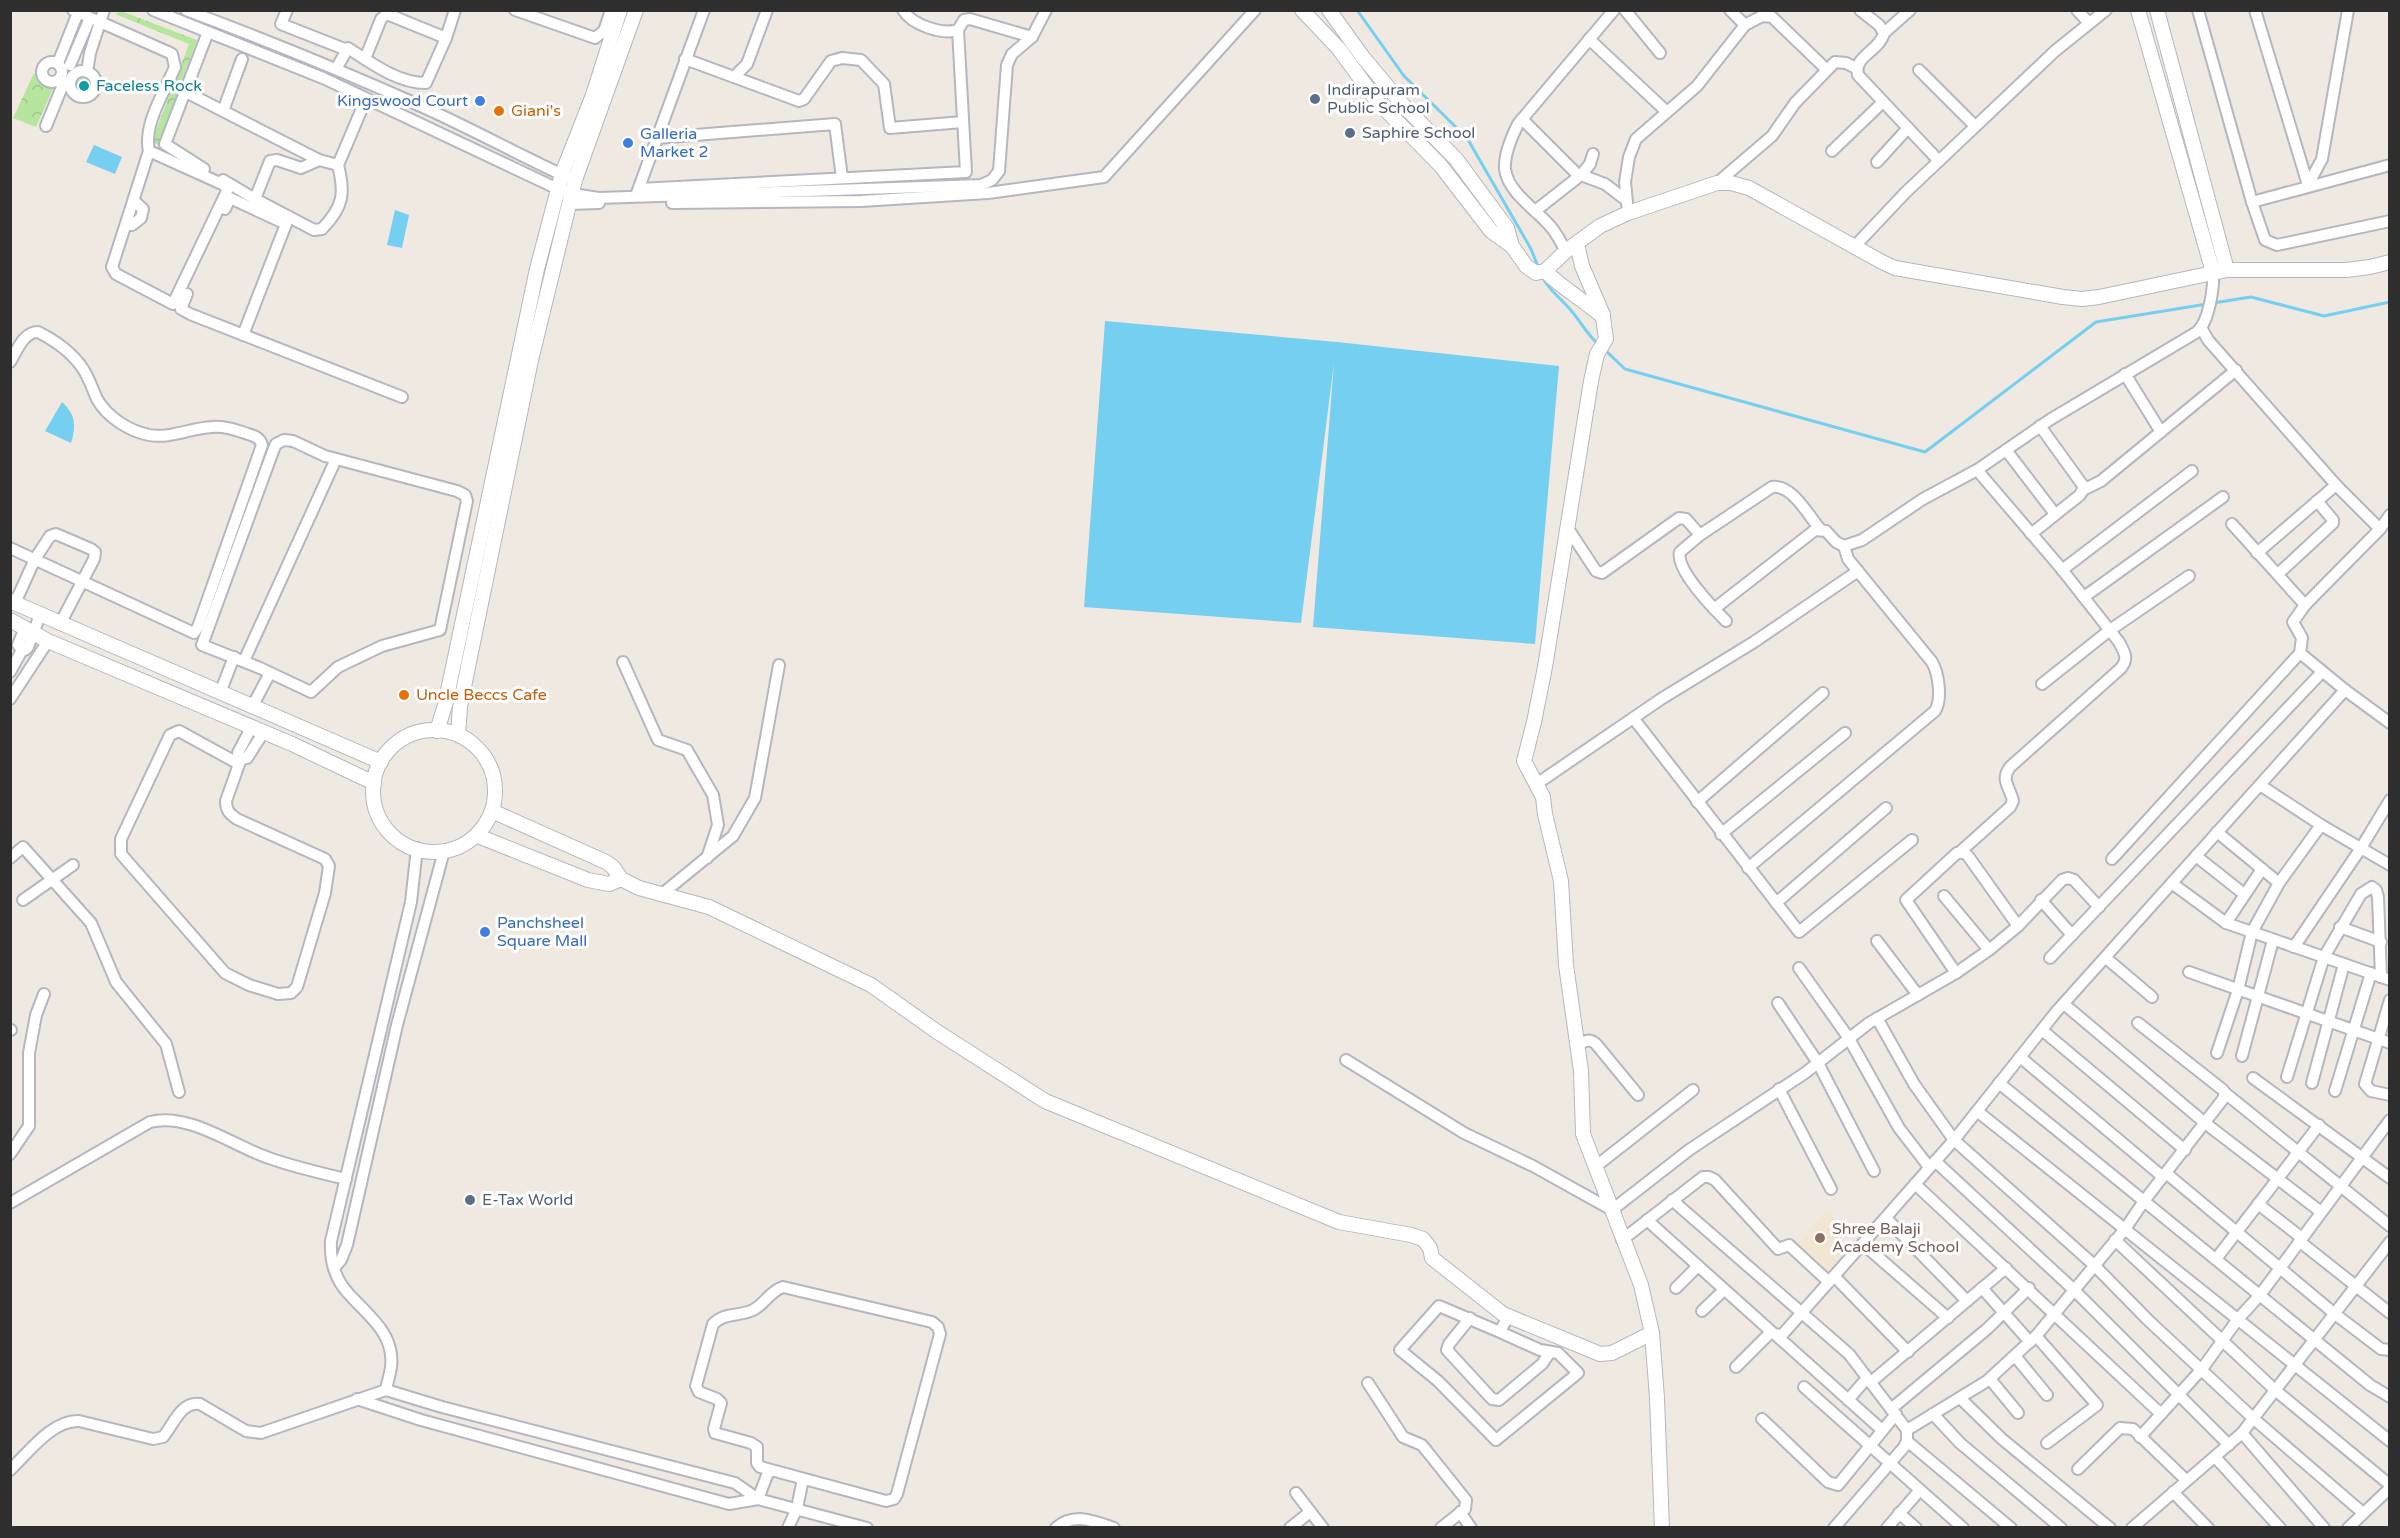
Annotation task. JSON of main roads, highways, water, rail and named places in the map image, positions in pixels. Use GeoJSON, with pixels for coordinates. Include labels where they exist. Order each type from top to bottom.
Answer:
{"type":"FeatureCollection","features":[{"type":"Feature","properties":{"kind":"water"},"geometry":{"type":"Polygon","coordinates":[[[94,145],[122,157],[115,174],[86,162],[94,145]]]}},
{"type":"Feature","properties":{"kind":"water"},"geometry":{"type":"Polygon","coordinates":[[[395,210],[409,215],[402,248],[387,245],[395,210]]]}},
{"type":"Feature","properties":{"kind":"water"},"geometry":{"type":"Polygon","coordinates":[[[1105,321],[1337,342],[1559,366],[1535,644],[1313,627],[1334,363],[1301,623],[1084,607],[1105,321]]]}},
{"type":"Feature","properties":{"kind":"water"},"geometry":{"type":"Polygon","coordinates":[[[62,402],[74,421],[71,443],[45,431],[62,402]]]}},
{"type":"Feature","properties":{"kind":"waterway"},"geometry":{"type":"LineString","coordinates":[[1357,10],[1404,76],[1467,138],[1531,249],[1539,269]]}},
{"type":"Feature","properties":{"kind":"waterway"},"geometry":{"type":"LineString","coordinates":[[1542,276],[1598,344]]}},
{"type":"Feature","properties":{"kind":"waterway"},"geometry":{"type":"LineString","coordinates":[[2213,303],[2251,297],[2324,316],[2390,302]]}},
{"type":"Feature","properties":{"kind":"waterway"},"geometry":{"type":"LineString","coordinates":[[1605,350],[1625,369],[1925,452],[2096,322],[2207,304]]}},
{"type":"Feature","properties":{"kind":"place","name":"Faceless Rock"},"geometry":{"type":"Point","coordinates":[84,86]}},
{"type":"Feature","properties":{"kind":"place","name":"Indirapuram Public School"},"geometry":{"type":"Point","coordinates":[1315,99]}},
{"type":"Feature","properties":{"kind":"place","name":"Kingswood Court"},"geometry":{"type":"Point","coordinates":[480,101]}},
{"type":"Feature","properties":{"kind":"place","name":"Giani's"},"geometry":{"type":"Point","coordinates":[499,111]}},
{"type":"Feature","properties":{"kind":"place","name":"Saphire School"},"geometry":{"type":"Point","coordinates":[1350,133]}},
{"type":"Feature","properties":{"kind":"place","name":"Galleria Market 2"},"geometry":{"type":"Point","coordinates":[628,143]}},
{"type":"Feature","properties":{"kind":"place","name":"Uncle Beccs Cafe"},"geometry":{"type":"Point","coordinates":[404,695]}},
{"type":"Feature","properties":{"kind":"place","name":"Panchsheel Square Mall"},"geometry":{"type":"Point","coordinates":[485,932]}},
{"type":"Feature","properties":{"kind":"place","name":"E-Tax World"},"geometry":{"type":"Point","coordinates":[470,1200]}},
{"type":"Feature","properties":{"kind":"place","name":"Shree Balaji Academy School"},"geometry":{"type":"Point","coordinates":[1820,1238]}}]}
